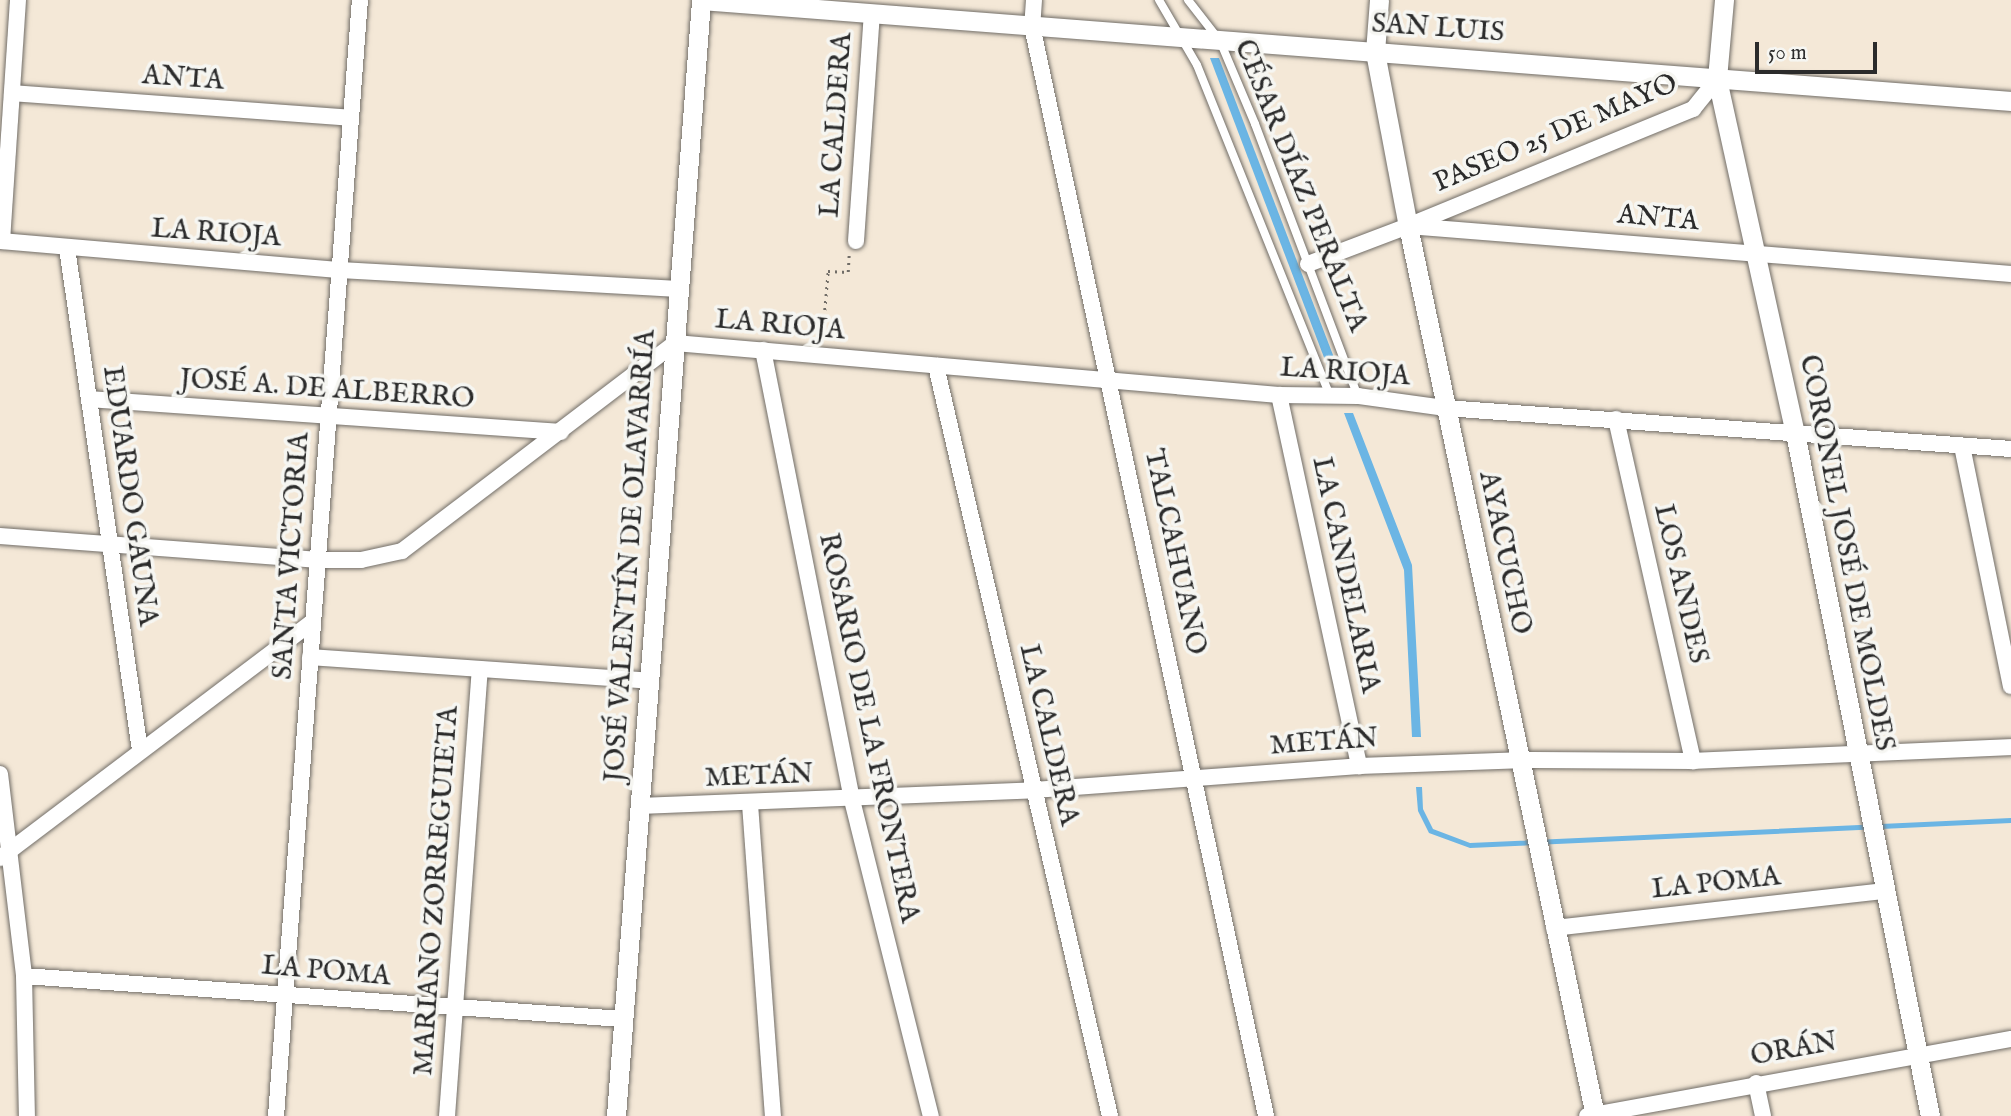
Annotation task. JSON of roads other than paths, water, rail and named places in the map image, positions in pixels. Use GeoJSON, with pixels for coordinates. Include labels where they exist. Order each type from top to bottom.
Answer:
{"type":"FeatureCollection","features":[{"type":"Feature","properties":{"kind":"street"},"geometry":{"type":"LineString","coordinates":[[1,241],[18,0]]}},
{"type":"Feature","properties":{"kind":"street","name":"SANTA VICTORIA"},"geometry":{"type":"LineString","coordinates":[[275,1116],[360,0]]}},
{"type":"Feature","properties":{"kind":"street","name":"SAN LUIS"},"geometry":{"type":"LineString","coordinates":[[694,0],[2011,101]]}},
{"type":"Feature","properties":{"kind":"street","name":"JOSÉ VALENTÍN DE OLAVARRÍA"},"geometry":{"type":"LineString","coordinates":[[616,1116],[701,0]]}},
{"type":"Feature","properties":{"kind":"street","name":"TALCAHUANO"},"geometry":{"type":"LineString","coordinates":[[1034,0],[1032,26],[1196,778],[1266,1116]]}},
{"type":"Feature","properties":{"kind":"street","name":"AYACUCHO"},"geometry":{"type":"LineString","coordinates":[[1379,0],[1375,52],[1408,226],[1592,1116]]}},
{"type":"Feature","properties":{"kind":"street","name":"CORONEL JOSÉ DE MOLDES"},"geometry":{"type":"LineString","coordinates":[[1724,0],[1717,79],[1795,433],[1930,1116]]}},
{"type":"Feature","properties":{"kind":"street","name":"LA CALDERA"},"geometry":{"type":"LineString","coordinates":[[856,241],[872,14]]}},
{"type":"Feature","properties":{"kind":"street","name":"PASEO 25 DE MAYO"},"geometry":{"type":"LineString","coordinates":[[1408,226],[1693,109],[1717,79]]}},
{"type":"Feature","properties":{"kind":"street","name":"ANTA"},"geometry":{"type":"LineString","coordinates":[[12,93],[349,118]]}},
{"type":"Feature","properties":{"kind":"street","name":"ANTA"},"geometry":{"type":"LineString","coordinates":[[1308,264],[1408,226],[2011,274]]}},
{"type":"Feature","properties":{"kind":"street","name":"LA RIOJA"},"geometry":{"type":"LineString","coordinates":[[1,241],[339,270],[679,289]]}},
{"type":"Feature","properties":{"kind":"street","name":"EDUARDO GAUNA"},"geometry":{"type":"LineString","coordinates":[[67,248],[107,543],[140,750]]}},
{"type":"Feature","properties":{"kind":"street"},"geometry":{"type":"LineString","coordinates":[[0,536],[319,560],[361,560],[402,551],[676,343]]}},
{"type":"Feature","properties":{"kind":"street","name":"LA RIOJA"},"geometry":{"type":"LineString","coordinates":[[676,343],[1279,395],[1358,396],[1445,408],[2011,449]]}},
{"type":"Feature","properties":{"kind":"street","name":"ROSARIO DE LA FRONTERA"},"geometry":{"type":"LineString","coordinates":[[763,350],[852,800],[931,1116]]}},
{"type":"Feature","properties":{"kind":"street","name":"LA CALDERA"},"geometry":{"type":"LineString","coordinates":[[936,366],[1110,1116]]}},
{"type":"Feature","properties":{"kind":"street","name":"LA CANDELARIA"},"geometry":{"type":"LineString","coordinates":[[1279,395],[1359,766]]}},
{"type":"Feature","properties":{"kind":"street","name":"JOSÉ A. DE ALBERRO"},"geometry":{"type":"LineString","coordinates":[[89,399],[329,418],[561,432]]}},
{"type":"Feature","properties":{"kind":"street","name":"LOS ANDES"},"geometry":{"type":"LineString","coordinates":[[1616,419],[1693,761]]}},
{"type":"Feature","properties":{"kind":"street"},"geometry":{"type":"LineString","coordinates":[[1962,446],[2011,686]]}},
{"type":"Feature","properties":{"kind":"street"},"geometry":{"type":"LineString","coordinates":[[6,853],[312,622]]}},
{"type":"Feature","properties":{"kind":"street"},"geometry":{"type":"LineString","coordinates":[[310,657],[649,681]]}},
{"type":"Feature","properties":{"kind":"street","name":"MARIANO ZORREGUIETA"},"geometry":{"type":"LineString","coordinates":[[447,1116],[480,669]]}},
{"type":"Feature","properties":{"kind":"street","name":"METÁN"},"geometry":{"type":"LineString","coordinates":[[641,806],[852,800],[1034,790],[1359,766],[1519,760],[1693,761],[2011,747]]}},
{"type":"Feature","properties":{"kind":"street"},"geometry":{"type":"LineString","coordinates":[[0,774],[6,853],[24,976],[27,1116]]}},
{"type":"Feature","properties":{"kind":"street"},"geometry":{"type":"LineString","coordinates":[[750,804],[773,1116]]}},
{"type":"Feature","properties":{"kind":"street","name":"LA POMA"},"geometry":{"type":"LineString","coordinates":[[1554,928],[1884,891]]}},
{"type":"Feature","properties":{"kind":"street","name":"LA POMA"},"geometry":{"type":"LineString","coordinates":[[24,976],[455,1010],[623,1020]]}},
{"type":"Feature","properties":{"kind":"street","name":"ORÁN"},"geometry":{"type":"LineString","coordinates":[[1592,1116],[1756,1083],[2011,1039]]}},
{"type":"Feature","properties":{"kind":"street"},"geometry":{"type":"LineString","coordinates":[[1756,1083],[1763,1116]]}},
{"type":"Feature","properties":{"kind":"lane"},"geometry":{"type":"LineString","coordinates":[[1159,0],[1182,38],[1224,129],[1329,394]]}},
{"type":"Feature","properties":{"kind":"lane","name":"CÉSAR DÍAZ PERALTA"},"geometry":{"type":"LineString","coordinates":[[1188,0],[1220,41],[1358,396]]}},
{"type":"Feature","properties":{"kind":"water"},"geometry":{"type":"Polygon","coordinates":[[[1210,58],[1219,58],[1338,368],[1328,368],[1210,58]]]}},
{"type":"Feature","properties":{"kind":"water"},"geometry":{"type":"Polygon","coordinates":[[[1344,413],[1353,413],[1412,565],[1421,737],[1412,737],[1404,570],[1344,413]]]}},
{"type":"Feature","properties":{"kind":"water"},"geometry":{"type":"Polygon","coordinates":[[[1416,787],[1422,787],[1423,809],[1433,829],[1470,843],[2011,818],[2011,823],[1470,848],[1429,833],[1418,811],[1416,787]]]}}]}
